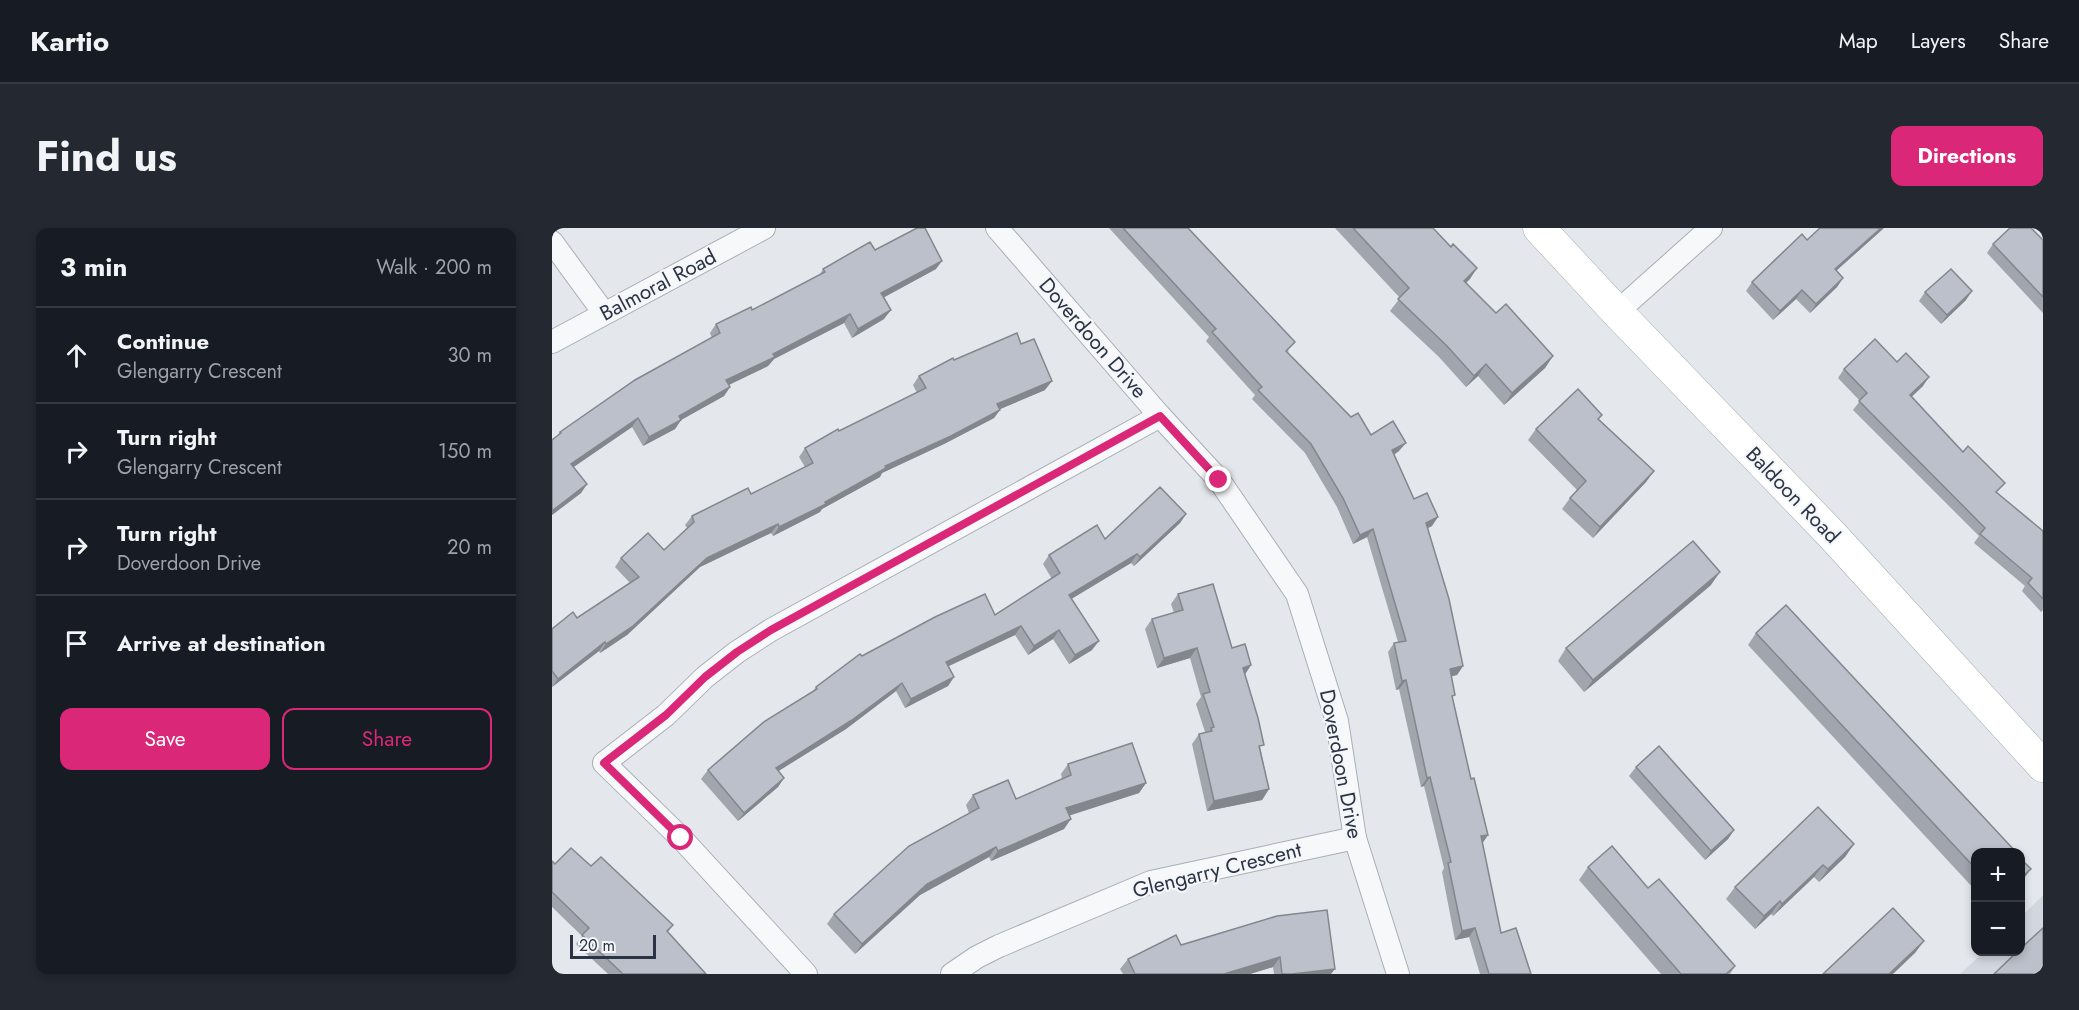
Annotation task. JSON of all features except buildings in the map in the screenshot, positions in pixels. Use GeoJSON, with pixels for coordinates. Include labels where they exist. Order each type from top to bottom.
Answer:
{"type":"FeatureCollection","features":[{"type":"Feature","properties":{"kind":"street","name":"Balmoral Road"},"geometry":{"type":"LineString","coordinates":[[552,342],[764,228]]}},
{"type":"Feature","properties":{"kind":"street","name":"Doverdoon Drive"},"geometry":{"type":"LineString","coordinates":[[997,228],[1160,416],[1219,480],[1297,594],[1337,721],[1355,838],[1398,974]]}},
{"type":"Feature","properties":{"kind":"street","name":"Baldoon Road"},"geometry":{"type":"LineString","coordinates":[[1539,228],[1832,535],[2043,766]]}},
{"type":"Feature","properties":{"kind":"street"},"geometry":{"type":"LineString","coordinates":[[1617,312],[1711,228]]}},
{"type":"Feature","properties":{"kind":"street"},"geometry":{"type":"LineString","coordinates":[[552,242],[604,313]]}},
{"type":"Feature","properties":{"kind":"street"},"geometry":{"type":"LineString","coordinates":[[806,974],[681,838],[604,763],[666,715],[721,664],[771,630],[1160,416]]}},
{"type":"Feature","properties":{"kind":"street","name":"Glengarry Crescent"},"geometry":{"type":"LineString","coordinates":[[952,974],[977,957],[999,946],[1151,882],[1355,838]]}},
{"type":"Feature","properties":{"kind":"shaded area"},"geometry":{"type":"Polygon","coordinates":[[[2043,895],[2043,974],[1960,974],[1980,956],[2025,956],[2025,913],[2043,895]]]}},
{"type":"Feature","properties":{"kind":"route"},"geometry":{"type":"LineString","coordinates":[[681,838],[604,763],[666,715],[705,677],[737,652],[771,630],[1160,416],[1219,480]]}}]}
